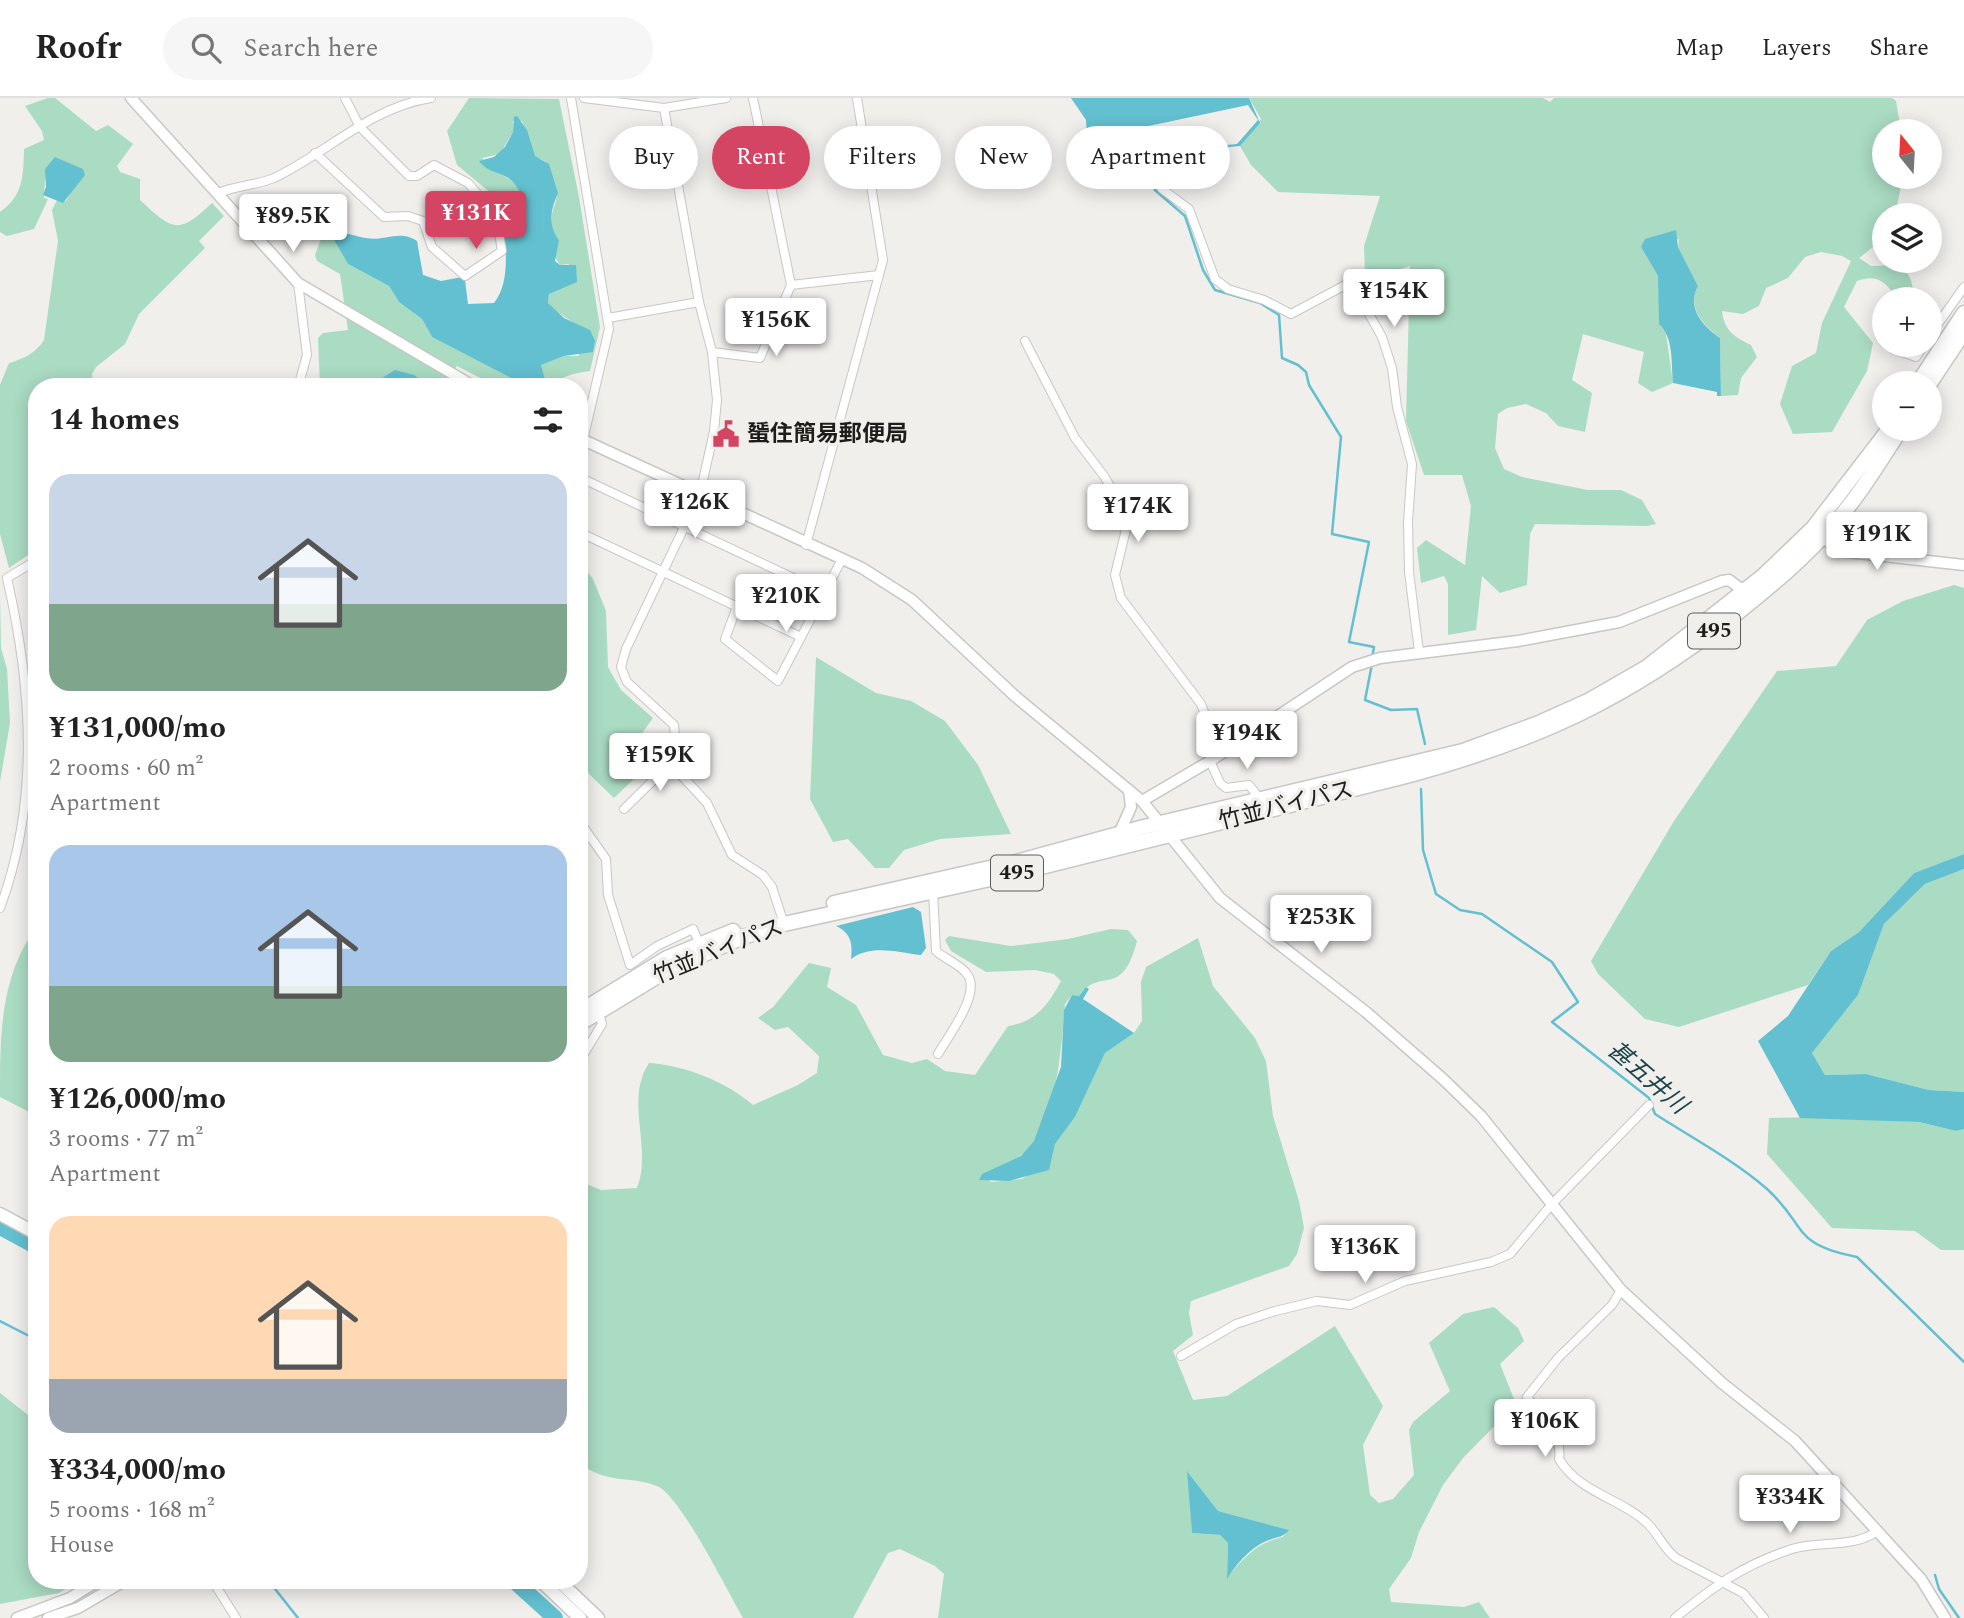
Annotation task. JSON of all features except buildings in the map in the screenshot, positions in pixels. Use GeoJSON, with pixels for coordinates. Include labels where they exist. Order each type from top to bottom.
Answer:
{"type":"FeatureCollection","features":[{"type":"Feature","properties":{"kind":"highway"},"geometry":{"type":"LineString","coordinates":[[1926,371],[1964,313]]}},
{"type":"Feature","properties":{"kind":"highway"},"geometry":{"type":"LineString","coordinates":[[1938,371],[1964,332]]}},
{"type":"Feature","properties":{"kind":"highway","name":"竹並バイパス"},"geometry":{"type":"LineString","coordinates":[[588,1017],[632,989],[704,953],[783,919],[933,891],[1165,829],[1466,760],[1566,722],[1654,675],[1774,583],[1818,532],[1881,441]]}},
{"type":"Feature","properties":{"kind":"highway","name":"竹並バイパス"},"geometry":{"type":"LineString","coordinates":[[588,1006],[635,976],[699,943],[783,919],[1119,834],[1165,829],[1260,799],[1462,751],[1539,723],[1588,701],[1647,667],[1745,592],[1858,495],[1893,441]]}},
{"type":"Feature","properties":{"kind":"main road"},"geometry":{"type":"LineString","coordinates":[[0,1214],[28,1229]]}},
{"type":"Feature","properties":{"kind":"main road"},"geometry":{"type":"LineString","coordinates":[[549,1589],[580,1618]]}},
{"type":"Feature","properties":{"kind":"main road"},"geometry":{"type":"LineString","coordinates":[[567,1589],[598,1618]]}},
{"type":"Feature","properties":{"kind":"street"},"geometry":{"type":"LineString","coordinates":[[131,98],[298,283],[449,378]]}},
{"type":"Feature","properties":{"kind":"street"},"geometry":{"type":"LineString","coordinates":[[315,153],[384,218],[408,216],[423,221],[432,247],[465,276],[502,251],[496,215],[468,183],[433,165],[417,176],[409,176],[360,127],[345,98]]}},
{"type":"Feature","properties":{"kind":"street"},"geometry":{"type":"LineString","coordinates":[[217,194],[229,188],[274,178],[383,112],[407,100],[431,98]]}},
{"type":"Feature","properties":{"kind":"street"},"geometry":{"type":"LineString","coordinates":[[571,98],[609,329],[588,412]]}},
{"type":"Feature","properties":{"kind":"street"},"geometry":{"type":"LineString","coordinates":[[584,98],[664,108],[726,98]]}},
{"type":"Feature","properties":{"kind":"street"},"geometry":{"type":"LineString","coordinates":[[712,352],[760,358],[791,285],[753,98]]}},
{"type":"Feature","properties":{"kind":"street"},"geometry":{"type":"LineString","coordinates":[[806,545],[883,260],[857,98]]}},
{"type":"Feature","properties":{"kind":"street"},"geometry":{"type":"LineString","coordinates":[[664,108],[699,302],[712,352],[716,400],[714,431],[700,494],[626,649],[621,667],[633,688],[674,725],[677,757],[683,776],[707,803],[732,855],[763,876],[772,887],[783,919]]}},
{"type":"Feature","properties":{"kind":"street"},"geometry":{"type":"LineString","coordinates":[[1162,189],[1189,209],[1215,279],[1228,289],[1264,300],[1291,314],[1351,282],[1382,338],[1392,368],[1396,407],[1412,464],[1408,522],[1409,560],[1419,652]]}},
{"type":"Feature","properties":{"kind":"street"},"geometry":{"type":"LineString","coordinates":[[791,285],[879,275]]}},
{"type":"Feature","properties":{"kind":"street"},"geometry":{"type":"LineString","coordinates":[[298,283],[307,355],[301,378]]}},
{"type":"Feature","properties":{"kind":"street"},"geometry":{"type":"LineString","coordinates":[[1942,318],[1964,287]]}},
{"type":"Feature","properties":{"kind":"street"},"geometry":{"type":"LineString","coordinates":[[608,318],[699,302]]}},
{"type":"Feature","properties":{"kind":"street"},"geometry":{"type":"LineString","coordinates":[[1025,341],[1075,438],[1104,476],[1123,508],[1127,525],[1115,575],[1121,598],[1201,704],[1220,754]]}},
{"type":"Feature","properties":{"kind":"street"},"geometry":{"type":"LineString","coordinates":[[588,442],[806,545],[862,568],[912,600],[1016,697],[1142,801],[1220,898],[1356,1004],[1443,1079],[1481,1116],[1622,1290],[1722,1383],[1795,1441],[1921,1579],[1945,1618]]}},
{"type":"Feature","properties":{"kind":"street"},"geometry":{"type":"LineString","coordinates":[[588,481],[823,592]]}},
{"type":"Feature","properties":{"kind":"street"},"geometry":{"type":"LineString","coordinates":[[1818,532],[1839,551],[1964,565]]}},
{"type":"Feature","properties":{"kind":"street"},"geometry":{"type":"LineString","coordinates":[[588,536],[801,637]]}},
{"type":"Feature","properties":{"kind":"street"},"geometry":{"type":"LineString","coordinates":[[737,607],[725,639],[778,681],[841,561]]}},
{"type":"Feature","properties":{"kind":"street"},"geometry":{"type":"LineString","coordinates":[[28,565],[7,578],[20,635],[28,751]]}},
{"type":"Feature","properties":{"kind":"street"},"geometry":{"type":"LineString","coordinates":[[1142,801],[1210,761],[1352,667],[1380,658],[1518,641],[1619,622],[1722,580],[1729,580],[1745,592]]}},
{"type":"Feature","properties":{"kind":"street"},"geometry":{"type":"LineString","coordinates":[[624,809],[677,757]]}},
{"type":"Feature","properties":{"kind":"street"},"geometry":{"type":"LineString","coordinates":[[1210,761],[1220,783],[1226,788],[1249,785],[1260,799]]}},
{"type":"Feature","properties":{"kind":"street"},"geometry":{"type":"LineString","coordinates":[[0,908],[12,875],[21,835],[28,775]]}},
{"type":"Feature","properties":{"kind":"street"},"geometry":{"type":"LineString","coordinates":[[1119,834],[1131,807],[1129,790]]}},
{"type":"Feature","properties":{"kind":"street"},"geometry":{"type":"LineString","coordinates":[[588,834],[606,859],[608,895],[630,965],[657,946],[693,929],[699,943]]}},
{"type":"Feature","properties":{"kind":"street"},"geometry":{"type":"LineString","coordinates":[[933,891],[936,951],[967,974],[971,984],[971,997],[938,1054]]}},
{"type":"Feature","properties":{"kind":"street"},"geometry":{"type":"LineString","coordinates":[[588,1047],[602,1024],[598,1010]]}},
{"type":"Feature","properties":{"kind":"street"},"geometry":{"type":"LineString","coordinates":[[1181,1356],[1236,1324],[1275,1311],[1317,1301],[1350,1305],[1405,1281],[1491,1262],[1510,1254],[1552,1204],[1649,1105]]}},
{"type":"Feature","properties":{"kind":"street"},"geometry":{"type":"LineString","coordinates":[[1622,1290],[1612,1305],[1558,1358],[1527,1397],[1557,1437],[1561,1446],[1559,1459],[1574,1478],[1647,1523],[1667,1552],[1743,1593],[1764,1618]]}},
{"type":"Feature","properties":{"kind":"street"},"geometry":{"type":"LineString","coordinates":[[1675,1618],[1721,1580],[1794,1548],[1865,1539],[1877,1531]]}},
{"type":"Feature","properties":{"kind":"street"},"geometry":{"type":"LineString","coordinates":[[18,1618],[70,1598],[84,1589]]}},
{"type":"Feature","properties":{"kind":"street"},"geometry":{"type":"LineString","coordinates":[[48,1618],[78,1608],[111,1589]]}},
{"type":"Feature","properties":{"kind":"street"},"geometry":{"type":"LineString","coordinates":[[218,1589],[236,1618]]}},
{"type":"Feature","properties":{"kind":"green space"},"geometry":{"type":"Polygon","coordinates":[[[55,98],[96,131],[108,125],[133,144],[117,166],[120,172],[140,179],[140,200],[169,223],[184,224],[212,203],[224,216],[199,241],[205,248],[139,314],[125,344],[96,367],[92,378],[28,378],[28,555],[9,568],[0,534],[0,385],[9,363],[29,355],[44,340],[58,241],[52,210],[57,200],[66,201],[78,180],[79,168],[55,157],[45,180],[44,198],[48,199],[34,229],[7,236],[0,232],[0,212],[14,199],[21,184],[24,149],[44,140],[42,131],[25,106],[55,98]]]}},
{"type":"Feature","properties":{"kind":"green space"},"geometry":{"type":"Polygon","coordinates":[[[469,98],[559,99],[579,197],[600,327],[590,371],[564,378],[544,378],[540,365],[564,356],[579,356],[574,323],[548,303],[549,294],[569,264],[560,265],[554,255],[559,240],[551,218],[557,194],[556,187],[545,161],[534,156],[522,121],[513,121],[513,132],[500,154],[482,158],[519,189],[516,208],[507,223],[492,194],[457,165],[447,131],[469,98]]]}},
{"type":"Feature","properties":{"kind":"green space"},"geometry":{"type":"Polygon","coordinates":[[[1249,98],[1543,98],[1550,102],[1554,98],[1892,98],[1896,101],[1899,119],[1872,119],[1872,189],[1900,189],[1898,203],[1872,203],[1872,248],[1859,258],[1872,266],[1872,273],[1907,273],[1912,287],[1888,287],[1877,279],[1868,278],[1857,281],[1844,307],[1872,342],[1867,371],[1832,432],[1793,434],[1780,404],[1792,366],[1816,353],[1822,323],[1851,261],[1842,256],[1821,252],[1805,257],[1788,278],[1766,288],[1759,306],[1743,314],[1722,311],[1728,328],[1735,336],[1751,345],[1757,357],[1741,378],[1738,395],[1721,396],[1720,338],[1703,322],[1695,309],[1698,286],[1678,247],[1679,239],[1641,247],[1658,276],[1673,383],[1652,392],[1638,383],[1644,352],[1583,334],[1572,380],[1592,393],[1585,432],[1558,426],[1546,413],[1526,404],[1507,408],[1498,414],[1495,448],[1504,469],[1522,477],[1588,490],[1621,490],[1642,500],[1656,524],[1535,524],[1530,534],[1527,585],[1500,593],[1482,576],[1476,630],[1448,635],[1448,584],[1444,576],[1421,583],[1417,548],[1426,540],[1465,565],[1471,506],[1462,475],[1424,475],[1406,421],[1410,266],[1377,276],[1365,272],[1364,246],[1380,196],[1278,192],[1251,165],[1240,146],[1261,119],[1249,98]]]}},
{"type":"Feature","properties":{"kind":"green space"},"geometry":{"type":"Polygon","coordinates":[[[335,235],[334,240],[348,264],[389,286],[399,302],[422,319],[432,337],[511,378],[480,378],[457,366],[449,378],[416,378],[405,374],[394,378],[320,378],[318,338],[323,333],[348,330],[340,274],[317,261],[315,255],[322,236],[335,235]]]}},
{"type":"Feature","properties":{"kind":"green space"},"geometry":{"type":"Polygon","coordinates":[[[588,573],[606,611],[608,667],[621,690],[653,718],[640,736],[654,760],[614,798],[588,773],[588,573]]]}},
{"type":"Feature","properties":{"kind":"green space"},"geometry":{"type":"Polygon","coordinates":[[[1954,585],[1964,588],[1964,854],[1914,873],[1859,932],[1831,951],[1808,985],[1679,1027],[1645,1019],[1598,974],[1591,961],[1674,821],[1777,671],[1836,666],[1867,620],[1903,601],[1954,585]]]}},
{"type":"Feature","properties":{"kind":"green space"},"geometry":{"type":"Polygon","coordinates":[[[0,594],[1,648],[7,669],[10,723],[0,782],[0,594]]]}},
{"type":"Feature","properties":{"kind":"green space"},"geometry":{"type":"Polygon","coordinates":[[[816,657],[876,693],[911,701],[945,721],[978,765],[1011,834],[940,839],[904,850],[889,868],[875,868],[848,839],[833,842],[810,799],[816,657]]]}},
{"type":"Feature","properties":{"kind":"green space"},"geometry":{"type":"Polygon","coordinates":[[[1964,869],[1964,1092],[1929,1090],[1866,1074],[1825,1075],[1812,1053],[1858,995],[1884,924],[1925,884],[1964,869]]]}},
{"type":"Feature","properties":{"kind":"green space"},"geometry":{"type":"Polygon","coordinates":[[[1111,929],[1128,930],[1137,941],[1125,970],[1118,976],[1087,987],[1079,996],[1072,995],[1065,1004],[1056,1082],[1045,1121],[1037,1138],[1026,1151],[982,1174],[991,1182],[1022,1179],[1050,1161],[1055,1144],[1075,1117],[1105,1053],[1134,1033],[1142,1021],[1141,982],[1146,967],[1198,938],[1213,986],[1255,1038],[1266,1061],[1273,1116],[1299,1201],[1304,1228],[1297,1254],[1289,1266],[1191,1301],[1189,1313],[1193,1335],[1173,1351],[1193,1400],[1227,1396],[1335,1326],[1383,1406],[1363,1445],[1370,1495],[1379,1503],[1393,1499],[1414,1475],[1409,1430],[1413,1422],[1450,1391],[1429,1343],[1463,1314],[1494,1307],[1518,1328],[1524,1341],[1500,1364],[1516,1404],[1463,1458],[1443,1485],[1419,1532],[1411,1558],[1389,1589],[1391,1602],[1464,1607],[1479,1602],[1490,1618],[938,1618],[944,1574],[935,1566],[900,1549],[888,1553],[853,1618],[743,1618],[690,1525],[667,1493],[657,1486],[609,1477],[588,1469],[588,1185],[601,1190],[637,1188],[642,1157],[639,1093],[649,1063],[676,1067],[704,1076],[731,1089],[753,1105],[798,1085],[817,1073],[819,1056],[788,1027],[775,1030],[758,1018],[773,1007],[809,963],[831,968],[827,987],[856,1005],[883,1055],[912,1063],[927,1059],[945,1071],[975,1075],[1008,1026],[1026,1021],[1040,1011],[1061,981],[1054,974],[1035,970],[986,972],[951,951],[945,940],[949,936],[1011,946],[1068,939],[1111,929]],[[1188,1472],[1192,1533],[1220,1535],[1228,1543],[1227,1577],[1251,1552],[1283,1537],[1288,1530],[1218,1511],[1188,1472]]]}},
{"type":"Feature","properties":{"kind":"green space"},"geometry":{"type":"Polygon","coordinates":[[[28,940],[28,1111],[0,1097],[5,1007],[9,986],[28,940]]]}},
{"type":"Feature","properties":{"kind":"green space"},"geometry":{"type":"Polygon","coordinates":[[[1830,1117],[1919,1122],[1956,1131],[1964,1129],[1964,1250],[1941,1250],[1915,1231],[1832,1228],[1767,1154],[1769,1118],[1830,1117]]]}},
{"type":"Feature","properties":{"kind":"green space"},"geometry":{"type":"Polygon","coordinates":[[[0,1393],[28,1415],[28,1589],[65,1589],[59,1593],[0,1604],[0,1393]]]}},
{"type":"Feature","properties":{"kind":"water"},"geometry":{"type":"Polygon","coordinates":[[[1071,98],[1249,98],[1260,123],[1240,146],[1230,147],[1237,144],[1258,120],[1248,105],[1149,126],[1086,126],[1086,120],[1071,98]]]}},
{"type":"Feature","properties":{"kind":"water"},"geometry":{"type":"Polygon","coordinates":[[[517,116],[527,130],[535,156],[549,164],[558,193],[551,216],[559,240],[555,261],[560,265],[576,265],[577,282],[549,294],[548,303],[564,318],[590,330],[595,341],[593,352],[564,356],[541,365],[545,378],[511,378],[432,337],[422,319],[399,302],[389,286],[348,264],[334,240],[337,233],[373,239],[398,236],[410,238],[417,241],[423,275],[441,281],[462,277],[465,280],[468,304],[494,303],[504,278],[506,258],[503,230],[518,206],[520,193],[506,176],[489,170],[479,161],[494,157],[505,147],[513,132],[514,117],[517,116]]]}},
{"type":"Feature","properties":{"kind":"water"},"geometry":{"type":"Polygon","coordinates":[[[55,157],[83,169],[85,175],[63,203],[43,195],[46,187],[45,169],[55,157]]]}},
{"type":"Feature","properties":{"kind":"water"},"geometry":{"type":"Polygon","coordinates":[[[1676,230],[1678,247],[1698,286],[1695,309],[1702,322],[1720,338],[1721,396],[1717,396],[1717,392],[1673,383],[1669,343],[1659,324],[1658,276],[1641,247],[1645,239],[1676,230]]]}},
{"type":"Feature","properties":{"kind":"water"},"geometry":{"type":"Polygon","coordinates":[[[395,370],[418,378],[382,378],[395,370]]]}},
{"type":"Feature","properties":{"kind":"water"},"geometry":{"type":"Polygon","coordinates":[[[1964,854],[1964,869],[1925,884],[1884,924],[1858,995],[1812,1053],[1825,1075],[1866,1074],[1929,1090],[1964,1092],[1964,1129],[1956,1131],[1919,1122],[1800,1118],[1758,1041],[1788,1016],[1831,951],[1859,932],[1914,873],[1964,854]]]}},
{"type":"Feature","properties":{"kind":"water"},"geometry":{"type":"Polygon","coordinates":[[[913,907],[921,912],[926,948],[921,955],[875,950],[851,959],[850,940],[845,932],[836,926],[913,907]]]}},
{"type":"Feature","properties":{"kind":"water"},"geometry":{"type":"Polygon","coordinates":[[[1086,987],[1089,989],[1083,999],[1134,1033],[1105,1053],[1075,1117],[1055,1144],[1049,1170],[1009,1181],[979,1180],[982,1174],[1021,1156],[1034,1141],[1061,1067],[1064,1010],[1072,995],[1079,996],[1086,987]]]}},
{"type":"Feature","properties":{"kind":"water"},"geometry":{"type":"Polygon","coordinates":[[[1187,1471],[1218,1511],[1289,1530],[1251,1551],[1227,1579],[1228,1543],[1220,1535],[1192,1533],[1187,1471]]]}},
{"type":"Feature","properties":{"kind":"waterway","name":"甚五井川"},"geometry":{"type":"LineString","coordinates":[[1155,190],[1185,216],[1203,270],[1215,290],[1260,303],[1279,315],[1282,358],[1306,372],[1309,385],[1341,437],[1332,534],[1369,542],[1349,642],[1374,647],[1372,658]]}},
{"type":"Feature","properties":{"kind":"waterway","name":"甚五井川"},"geometry":{"type":"LineString","coordinates":[[1372,664],[1365,700],[1391,710],[1417,709],[1425,744]]}},
{"type":"Feature","properties":{"kind":"waterway","name":"甚五井川"},"geometry":{"type":"LineString","coordinates":[[1421,789],[1423,850],[1436,894],[1460,910],[1482,914],[1552,962],[1578,1002],[1552,1022],[1649,1098],[1655,1114],[1727,1159],[1767,1189],[1810,1240],[1836,1252],[1857,1257],[1964,1362]]}},
{"type":"Feature","properties":{"kind":"waterway"},"geometry":{"type":"LineString","coordinates":[[0,1227],[28,1242]]}},
{"type":"Feature","properties":{"kind":"waterway"},"geometry":{"type":"LineString","coordinates":[[0,1321],[28,1335]]}},
{"type":"Feature","properties":{"kind":"waterway"},"geometry":{"type":"LineString","coordinates":[[1935,1575],[1939,1589],[1959,1618]]}},
{"type":"Feature","properties":{"kind":"waterway"},"geometry":{"type":"LineString","coordinates":[[275,1589],[298,1618]]}},
{"type":"Feature","properties":{"kind":"waterway"},"geometry":{"type":"LineString","coordinates":[[523,1589],[555,1618]]}},
{"type":"Feature","properties":{"kind":"place","name":"蜑住簡易郵便局"},"geometry":{"type":"Point","coordinates":[726,434]}}]}
